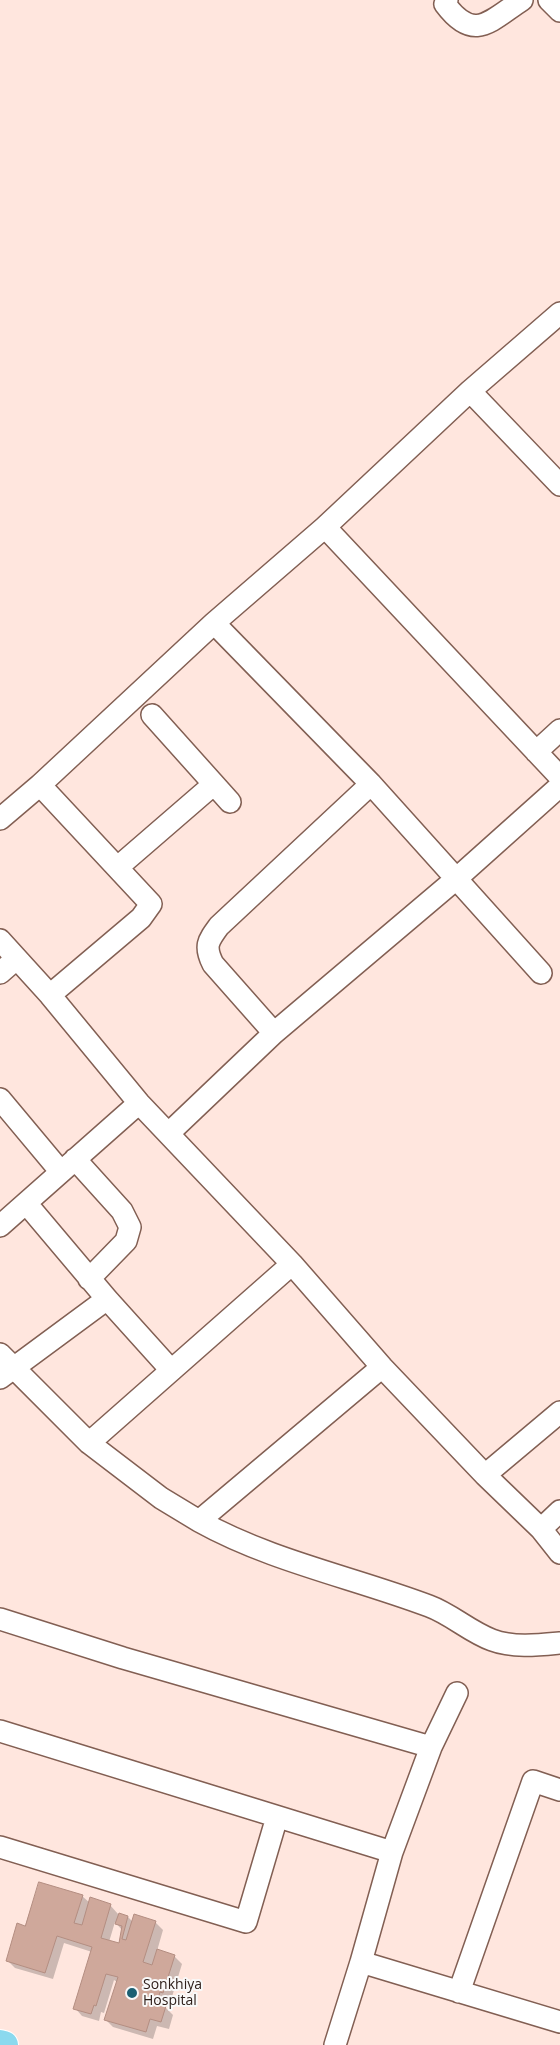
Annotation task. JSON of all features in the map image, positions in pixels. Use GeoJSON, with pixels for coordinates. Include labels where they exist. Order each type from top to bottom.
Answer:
{"type":"FeatureCollection","features":[{"type":"Feature","properties":{"kind":"main road"},"geometry":{"type":"LineString","coordinates":[[0,2044],[4,2045]]}},
{"type":"Feature","properties":{"kind":"street"},"geometry":{"type":"LineString","coordinates":[[447,0],[445,4],[457,20],[471,26],[487,24],[522,0]]}},
{"type":"Feature","properties":{"kind":"street"},"geometry":{"type":"LineString","coordinates":[[549,0],[560,11]]}},
{"type":"Feature","properties":{"kind":"street"},"geometry":{"type":"LineString","coordinates":[[2,814],[40,785],[214,623],[325,527],[470,391],[560,313]]}},
{"type":"Feature","properties":{"kind":"street"},"geometry":{"type":"LineString","coordinates":[[470,391],[560,485]]}},
{"type":"Feature","properties":{"kind":"street"},"geometry":{"type":"LineString","coordinates":[[325,527],[560,777]]}},
{"type":"Feature","properties":{"kind":"street"},"geometry":{"type":"LineString","coordinates":[[214,623],[371,784],[541,973]]}},
{"type":"Feature","properties":{"kind":"street"},"geometry":{"type":"LineString","coordinates":[[152,715],[230,802]]}},
{"type":"Feature","properties":{"kind":"street"},"geometry":{"type":"LineString","coordinates":[[536,752],[560,730]]}},
{"type":"Feature","properties":{"kind":"street"},"geometry":{"type":"LineString","coordinates":[[118,867],[214,784]]}},
{"type":"Feature","properties":{"kind":"street"},"geometry":{"type":"LineString","coordinates":[[274,1033],[214,964],[208,953],[209,939],[220,926],[371,784]]}},
{"type":"Feature","properties":{"kind":"street"},"geometry":{"type":"LineString","coordinates":[[40,785],[151,904],[141,918],[50,995]]}},
{"type":"Feature","properties":{"kind":"street"},"geometry":{"type":"LineString","coordinates":[[169,1133],[274,1033],[456,879],[560,786]]}},
{"type":"Feature","properties":{"kind":"street"},"geometry":{"type":"LineString","coordinates":[[0,940],[50,995],[139,1104],[169,1133],[292,1264],[382,1367],[485,1475],[541,1529],[560,1553]]}},
{"type":"Feature","properties":{"kind":"street"},"geometry":{"type":"LineString","coordinates":[[0,973],[16,959]]}},
{"type":"Feature","properties":{"kind":"street"},"geometry":{"type":"LineString","coordinates":[[0,1099],[68,1165],[122,1211],[130,1227],[126,1242],[89,1278]]}},
{"type":"Feature","properties":{"kind":"street"},"geometry":{"type":"LineString","coordinates":[[0,1226],[139,1104]]}},
{"type":"Feature","properties":{"kind":"street"},"geometry":{"type":"LineString","coordinates":[[26,1203],[107,1299],[171,1370]]}},
{"type":"Feature","properties":{"kind":"street"},"geometry":{"type":"LineString","coordinates":[[89,1443],[292,1264]]}},
{"type":"Feature","properties":{"kind":"street"},"geometry":{"type":"LineString","coordinates":[[107,1299],[5,1367],[89,1443],[161,1498],[226,1536],[287,1559],[432,1607],[493,1641],[513,1645],[560,1643]]}},
{"type":"Feature","properties":{"kind":"street"},"geometry":{"type":"LineString","coordinates":[[199,1521],[382,1367]]}},
{"type":"Feature","properties":{"kind":"street"},"geometry":{"type":"LineString","coordinates":[[485,1475],[560,1412]]}},
{"type":"Feature","properties":{"kind":"street"},"geometry":{"type":"LineString","coordinates":[[541,1529],[560,1511]]}},
{"type":"Feature","properties":{"kind":"street"},"geometry":{"type":"LineString","coordinates":[[0,1619],[123,1658],[431,1747]]}},
{"type":"Feature","properties":{"kind":"street"},"geometry":{"type":"LineString","coordinates":[[335,2045],[392,1852],[431,1747],[457,1693]]}},
{"type":"Feature","properties":{"kind":"street"},"geometry":{"type":"LineString","coordinates":[[0,1731],[392,1852]]}},
{"type":"Feature","properties":{"kind":"street"},"geometry":{"type":"LineString","coordinates":[[459,1992],[532,1782],[560,1790]]}},
{"type":"Feature","properties":{"kind":"street"},"geometry":{"type":"LineString","coordinates":[[0,1847],[246,1922],[277,1816]]}},
{"type":"Feature","properties":{"kind":"street"},"geometry":{"type":"LineString","coordinates":[[361,1962],[560,2022]]}},
{"type":"Feature","properties":{"kind":"building"},"geometry":{"type":"Polygon","coordinates":[[[39,1882],[83,1895],[74,1923],[82,1925],[90,1897],[111,1904],[101,1938],[119,1943],[122,1926],[115,1924],[119,1913],[128,1916],[122,1939],[126,1940],[134,1914],[156,1921],[143,1962],[152,1965],[157,1949],[175,1955],[163,1993],[160,1992],[157,2003],[166,2006],[161,2022],[150,2019],[146,2032],[104,2020],[118,1977],[106,1974],[96,2006],[94,2005],[91,2014],[73,2009],[92,1947],[57,1936],[45,1973],[6,1961],[17,1923],[25,1926],[39,1882]]]}},
{"type":"Feature","properties":{"kind":"place","name":"Sonkhiya Hospital"},"geometry":{"type":"Point","coordinates":[132,1993]}}]}
